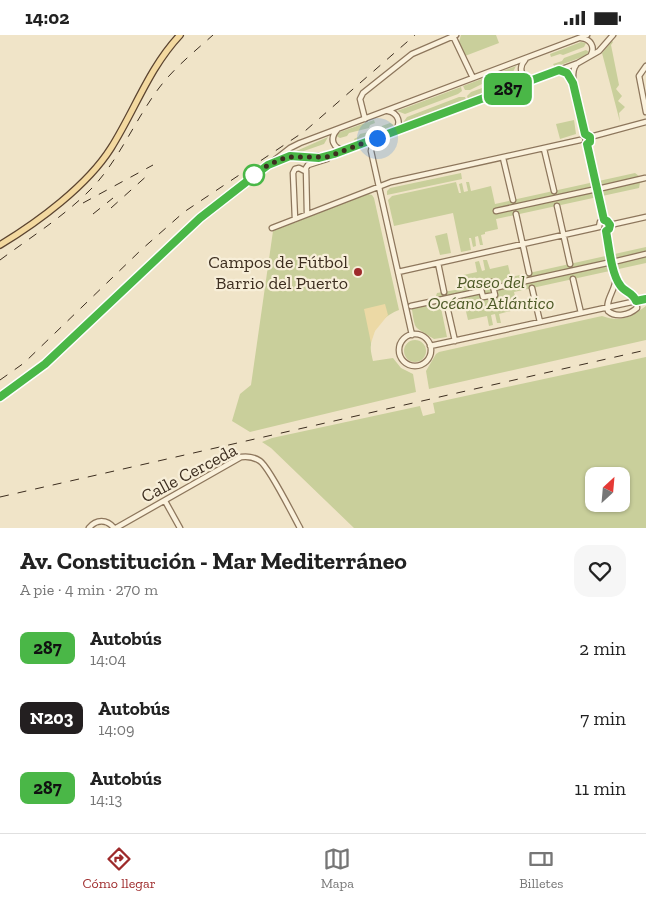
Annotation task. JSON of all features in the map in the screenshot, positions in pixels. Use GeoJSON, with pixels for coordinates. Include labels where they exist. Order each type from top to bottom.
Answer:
{"type":"FeatureCollection","features":[{"type":"Feature","properties":{"kind":"main road"},"geometry":{"type":"LineString","coordinates":[[0,245],[46,213],[82,183],[99,165],[157,65],[180,35]]}},
{"type":"Feature","properties":{"kind":"street"},"geometry":{"type":"LineString","coordinates":[[0,397],[50,360],[200,218],[283,152],[298,144],[587,35]]}},
{"type":"Feature","properties":{"kind":"street"},"geometry":{"type":"LineString","coordinates":[[308,213],[307,166],[357,145],[578,63],[599,51],[613,35]]}},
{"type":"Feature","properties":{"kind":"street"},"geometry":{"type":"LineString","coordinates":[[365,119],[360,99],[363,93],[412,54],[454,36],[473,78]]}},
{"type":"Feature","properties":{"kind":"street"},"geometry":{"type":"LineString","coordinates":[[580,38],[587,39],[592,44],[593,51],[590,57]]}},
{"type":"Feature","properties":{"kind":"street"},"geometry":{"type":"LineString","coordinates":[[526,59],[521,65],[521,72],[525,78],[532,80]]}},
{"type":"Feature","properties":{"kind":"street"},"geometry":{"type":"LineString","coordinates":[[578,63],[573,71],[573,83],[585,134],[590,137],[646,122]]}},
{"type":"Feature","properties":{"kind":"street"},"geometry":{"type":"LineString","coordinates":[[646,66],[638,76],[646,112]]}},
{"type":"Feature","properties":{"kind":"street"},"geometry":{"type":"LineString","coordinates":[[559,70],[567,73],[573,83]]}},
{"type":"Feature","properties":{"kind":"street"},"geometry":{"type":"LineString","coordinates":[[386,111],[394,113],[398,118],[398,126],[394,132]]}},
{"type":"Feature","properties":{"kind":"street"},"geometry":{"type":"LineString","coordinates":[[338,129],[332,136],[333,143],[338,149],[345,150]]}},
{"type":"Feature","properties":{"kind":"street"},"geometry":{"type":"LineString","coordinates":[[272,228],[379,186],[580,140],[580,137],[585,134]]}},
{"type":"Feature","properties":{"kind":"street"},"geometry":{"type":"LineString","coordinates":[[590,137],[590,142],[587,144],[604,220],[610,225]]}},
{"type":"Feature","properties":{"kind":"street"},"geometry":{"type":"LineString","coordinates":[[377,138],[372,145],[371,151],[412,335]]}},
{"type":"Feature","properties":{"kind":"street"},"geometry":{"type":"LineString","coordinates":[[580,140],[583,144],[587,144]]}},
{"type":"Feature","properties":{"kind":"street"},"geometry":{"type":"LineString","coordinates":[[357,145],[371,151]]}},
{"type":"Feature","properties":{"kind":"street"},"geometry":{"type":"LineString","coordinates":[[544,149],[554,191]]}},
{"type":"Feature","properties":{"kind":"street"},"geometry":{"type":"LineString","coordinates":[[268,165],[290,156],[319,158],[334,154]]}},
{"type":"Feature","properties":{"kind":"street"},"geometry":{"type":"LineString","coordinates":[[503,157],[512,200]]}},
{"type":"Feature","properties":{"kind":"street"},"geometry":{"type":"LineString","coordinates":[[295,219],[293,173],[299,167],[306,172]]}},
{"type":"Feature","properties":{"kind":"street"},"geometry":{"type":"LineString","coordinates":[[602,188],[645,178]]}},
{"type":"Feature","properties":{"kind":"street"},"geometry":{"type":"LineString","coordinates":[[496,211],[592,190]]}},
{"type":"Feature","properties":{"kind":"street"},"geometry":{"type":"LineString","coordinates":[[557,206],[570,264]]}},
{"type":"Feature","properties":{"kind":"street"},"geometry":{"type":"LineString","coordinates":[[516,214],[529,273]]}},
{"type":"Feature","properties":{"kind":"street"},"geometry":{"type":"LineString","coordinates":[[610,225],[646,217]]}},
{"type":"Feature","properties":{"kind":"street"},"geometry":{"type":"LineString","coordinates":[[599,227],[600,223],[604,220]]}},
{"type":"Feature","properties":{"kind":"street"},"geometry":{"type":"LineString","coordinates":[[606,231],[610,225]]}},
{"type":"Feature","properties":{"kind":"street"},"geometry":{"type":"LineString","coordinates":[[398,272],[599,227]]}},
{"type":"Feature","properties":{"kind":"street"},"geometry":{"type":"LineString","coordinates":[[599,227],[602,231],[606,231]]}},
{"type":"Feature","properties":{"kind":"street"},"geometry":{"type":"LineString","coordinates":[[606,231],[616,277],[620,286],[633,295],[636,301],[637,306],[635,309],[624,314],[610,314],[607,307],[608,299],[615,286],[616,277]]}},
{"type":"Feature","properties":{"kind":"street"},"geometry":{"type":"LineString","coordinates":[[618,261],[646,255]]}},
{"type":"Feature","properties":{"kind":"street"},"geometry":{"type":"LineString","coordinates":[[438,263],[444,292]]}},
{"type":"Feature","properties":{"kind":"street"},"geometry":{"type":"LineString","coordinates":[[494,288],[607,263]]}},
{"type":"Feature","properties":{"kind":"street"},"geometry":{"type":"LineString","coordinates":[[573,279],[581,313]]}},
{"type":"Feature","properties":{"kind":"street"},"geometry":{"type":"LineString","coordinates":[[492,282],[495,295],[483,297],[481,291],[480,285],[492,282]]}},
{"type":"Feature","properties":{"kind":"street"},"geometry":{"type":"LineString","coordinates":[[532,288],[540,322]]}},
{"type":"Feature","properties":{"kind":"street"},"geometry":{"type":"LineString","coordinates":[[612,293],[625,289]]}},
{"type":"Feature","properties":{"kind":"street"},"geometry":{"type":"LineString","coordinates":[[411,306],[481,291]]}},
{"type":"Feature","properties":{"kind":"street"},"geometry":{"type":"LineString","coordinates":[[430,346],[646,299]]}},
{"type":"Feature","properties":{"kind":"street"},"geometry":{"type":"LineString","coordinates":[[447,306],[455,341]]}},
{"type":"Feature","properties":{"kind":"street"},"geometry":{"type":"LineString","coordinates":[[412,335],[423,337],[430,346],[429,357],[425,363],[415,366],[408,365],[401,357],[399,348],[404,339],[412,335]]}},
{"type":"Feature","properties":{"kind":"street","name":"Calle Cerceda"},"geometry":{"type":"LineString","coordinates":[[89,528],[93,523],[102,521],[111,524],[115,528],[241,457],[253,457],[264,464],[300,528]]}},
{"type":"Feature","properties":{"kind":"street"},"geometry":{"type":"LineString","coordinates":[[165,501],[180,528]]}},
{"type":"Feature","properties":{"kind":"green space"},"geometry":{"type":"Polygon","coordinates":[[[461,35],[496,35],[499,43],[465,56],[459,42],[461,35]]]}},
{"type":"Feature","properties":{"kind":"green space"},"geometry":{"type":"Polygon","coordinates":[[[612,41],[611,45],[619,85],[616,89],[622,96],[618,101],[625,107],[619,113],[620,122],[602,53],[612,41]]]}},
{"type":"Feature","properties":{"kind":"green space"},"geometry":{"type":"Polygon","coordinates":[[[581,42],[586,43],[584,47],[563,55],[551,57],[550,54],[581,42]]]}},
{"type":"Feature","properties":{"kind":"green space"},"geometry":{"type":"Polygon","coordinates":[[[586,50],[589,52],[585,56],[555,67],[553,64],[562,61],[564,58],[586,50]]]}},
{"type":"Feature","properties":{"kind":"green space"},"geometry":{"type":"Polygon","coordinates":[[[516,66],[512,74],[489,83],[488,81],[470,90],[465,90],[463,86],[516,66]]]}},
{"type":"Feature","properties":{"kind":"green space"},"geometry":{"type":"Polygon","coordinates":[[[513,77],[521,80],[468,99],[467,96],[471,92],[513,77]]]}},
{"type":"Feature","properties":{"kind":"green space"},"geometry":{"type":"Polygon","coordinates":[[[461,87],[462,91],[458,94],[405,114],[397,111],[461,87]]]}},
{"type":"Feature","properties":{"kind":"green space"},"geometry":{"type":"Polygon","coordinates":[[[459,97],[465,97],[466,100],[402,124],[407,117],[459,97]]]}},
{"type":"Feature","properties":{"kind":"green space"},"geometry":{"type":"Polygon","coordinates":[[[374,120],[375,123],[370,125],[369,128],[349,133],[347,136],[340,138],[336,136],[340,132],[374,120]]]}},
{"type":"Feature","properties":{"kind":"green space"},"geometry":{"type":"Polygon","coordinates":[[[574,120],[576,134],[560,139],[556,124],[574,120]]]}},
{"type":"Feature","properties":{"kind":"green space"},"geometry":{"type":"Polygon","coordinates":[[[390,123],[394,125],[390,129],[355,142],[354,139],[360,134],[381,129],[382,126],[390,123]]]}},
{"type":"Feature","properties":{"kind":"green space"},"geometry":{"type":"Polygon","coordinates":[[[328,137],[324,144],[301,152],[294,152],[328,137]]]}},
{"type":"Feature","properties":{"kind":"green space"},"geometry":{"type":"Polygon","coordinates":[[[461,173],[462,179],[387,195],[387,191],[390,188],[461,173]]]}},
{"type":"Feature","properties":{"kind":"green space"},"geometry":{"type":"Polygon","coordinates":[[[635,173],[639,176],[644,176],[645,181],[640,183],[639,188],[496,219],[498,229],[481,235],[483,245],[480,245],[478,236],[475,237],[476,246],[473,247],[471,238],[469,238],[471,250],[461,252],[453,213],[394,226],[388,200],[392,196],[456,182],[459,193],[461,193],[459,184],[462,183],[464,192],[468,191],[466,182],[469,182],[471,191],[491,186],[495,204],[635,173]]]}},
{"type":"Feature","properties":{"kind":"green space"},"geometry":{"type":"Polygon","coordinates":[[[368,194],[374,198],[399,310],[389,315],[376,328],[373,333],[371,353],[373,361],[393,358],[401,368],[413,374],[416,392],[250,432],[232,421],[240,394],[251,385],[273,231],[368,194]]]}},
{"type":"Feature","properties":{"kind":"green space"},"geometry":{"type":"Polygon","coordinates":[[[447,233],[451,253],[440,255],[435,236],[447,233]]]}},
{"type":"Feature","properties":{"kind":"green space","name":"Paseo del Océano Atlántico"},"geometry":{"type":"Polygon","coordinates":[[[646,247],[646,263],[514,292],[518,309],[499,314],[501,323],[497,323],[495,314],[491,315],[493,325],[489,326],[487,316],[468,320],[464,303],[441,308],[447,337],[434,339],[419,330],[415,325],[411,306],[435,299],[437,293],[461,289],[459,276],[477,272],[475,262],[479,261],[482,271],[485,270],[483,260],[487,260],[490,269],[508,265],[511,277],[646,247]]]}},
{"type":"Feature","properties":{"kind":"green space"},"geometry":{"type":"Polygon","coordinates":[[[646,306],[646,340],[429,389],[426,371],[439,352],[602,316],[615,319],[626,318],[646,306]]]}},
{"type":"Feature","properties":{"kind":"green space"},"geometry":{"type":"Polygon","coordinates":[[[415,340],[423,343],[426,351],[423,359],[415,362],[407,359],[404,351],[407,343],[415,340]]]}},
{"type":"Feature","properties":{"kind":"green space"},"geometry":{"type":"Polygon","coordinates":[[[646,357],[646,528],[354,528],[271,448],[262,442],[272,438],[420,406],[423,416],[435,413],[433,403],[646,357]]]}},
{"type":"Feature","properties":{"kind":"sand"},"geometry":{"type":"Polygon","coordinates":[[[385,304],[388,315],[375,331],[371,343],[364,309],[385,304]]]}},
{"type":"Feature","properties":{"kind":"railway"},"geometry":{"type":"LineString","coordinates":[[0,260],[60,216],[93,187],[103,176],[159,88],[178,67],[213,35]]}},
{"type":"Feature","properties":{"kind":"railway"},"geometry":{"type":"LineString","coordinates":[[0,380],[24,363],[141,250],[184,212],[305,131],[415,35]]}},
{"type":"Feature","properties":{"kind":"railway"},"geometry":{"type":"LineString","coordinates":[[83,203],[153,165]]}},
{"type":"Feature","properties":{"kind":"railway"},"geometry":{"type":"LineString","coordinates":[[111,208],[150,173]]}},
{"type":"Feature","properties":{"kind":"railway"},"geometry":{"type":"LineString","coordinates":[[93,214],[113,198]]}},
{"type":"Feature","properties":{"kind":"railway"},"geometry":{"type":"LineString","coordinates":[[0,497],[646,350]]}},
{"type":"Feature","properties":{"kind":"bus line","name":"287"},"geometry":{"type":"LineString","coordinates":[[0,397],[45,364],[216,204],[268,165],[290,156],[300,155],[319,158],[334,154],[559,70],[567,73],[573,83],[585,134],[590,137],[590,142],[587,144],[604,220],[610,225],[606,231],[616,277],[621,287],[633,295],[636,301],[646,299]]}},
{"type":"Feature","properties":{"kind":"place","name":"Campos de Fútbol Barrio del Puerto"},"geometry":{"type":"Point","coordinates":[358,272]}},
{"type":"Feature","properties":{"kind":"route"},"geometry":{"type":"LineString","coordinates":[[254,175],[268,165],[293,155],[315,158],[327,157],[377,138]]}}]}
